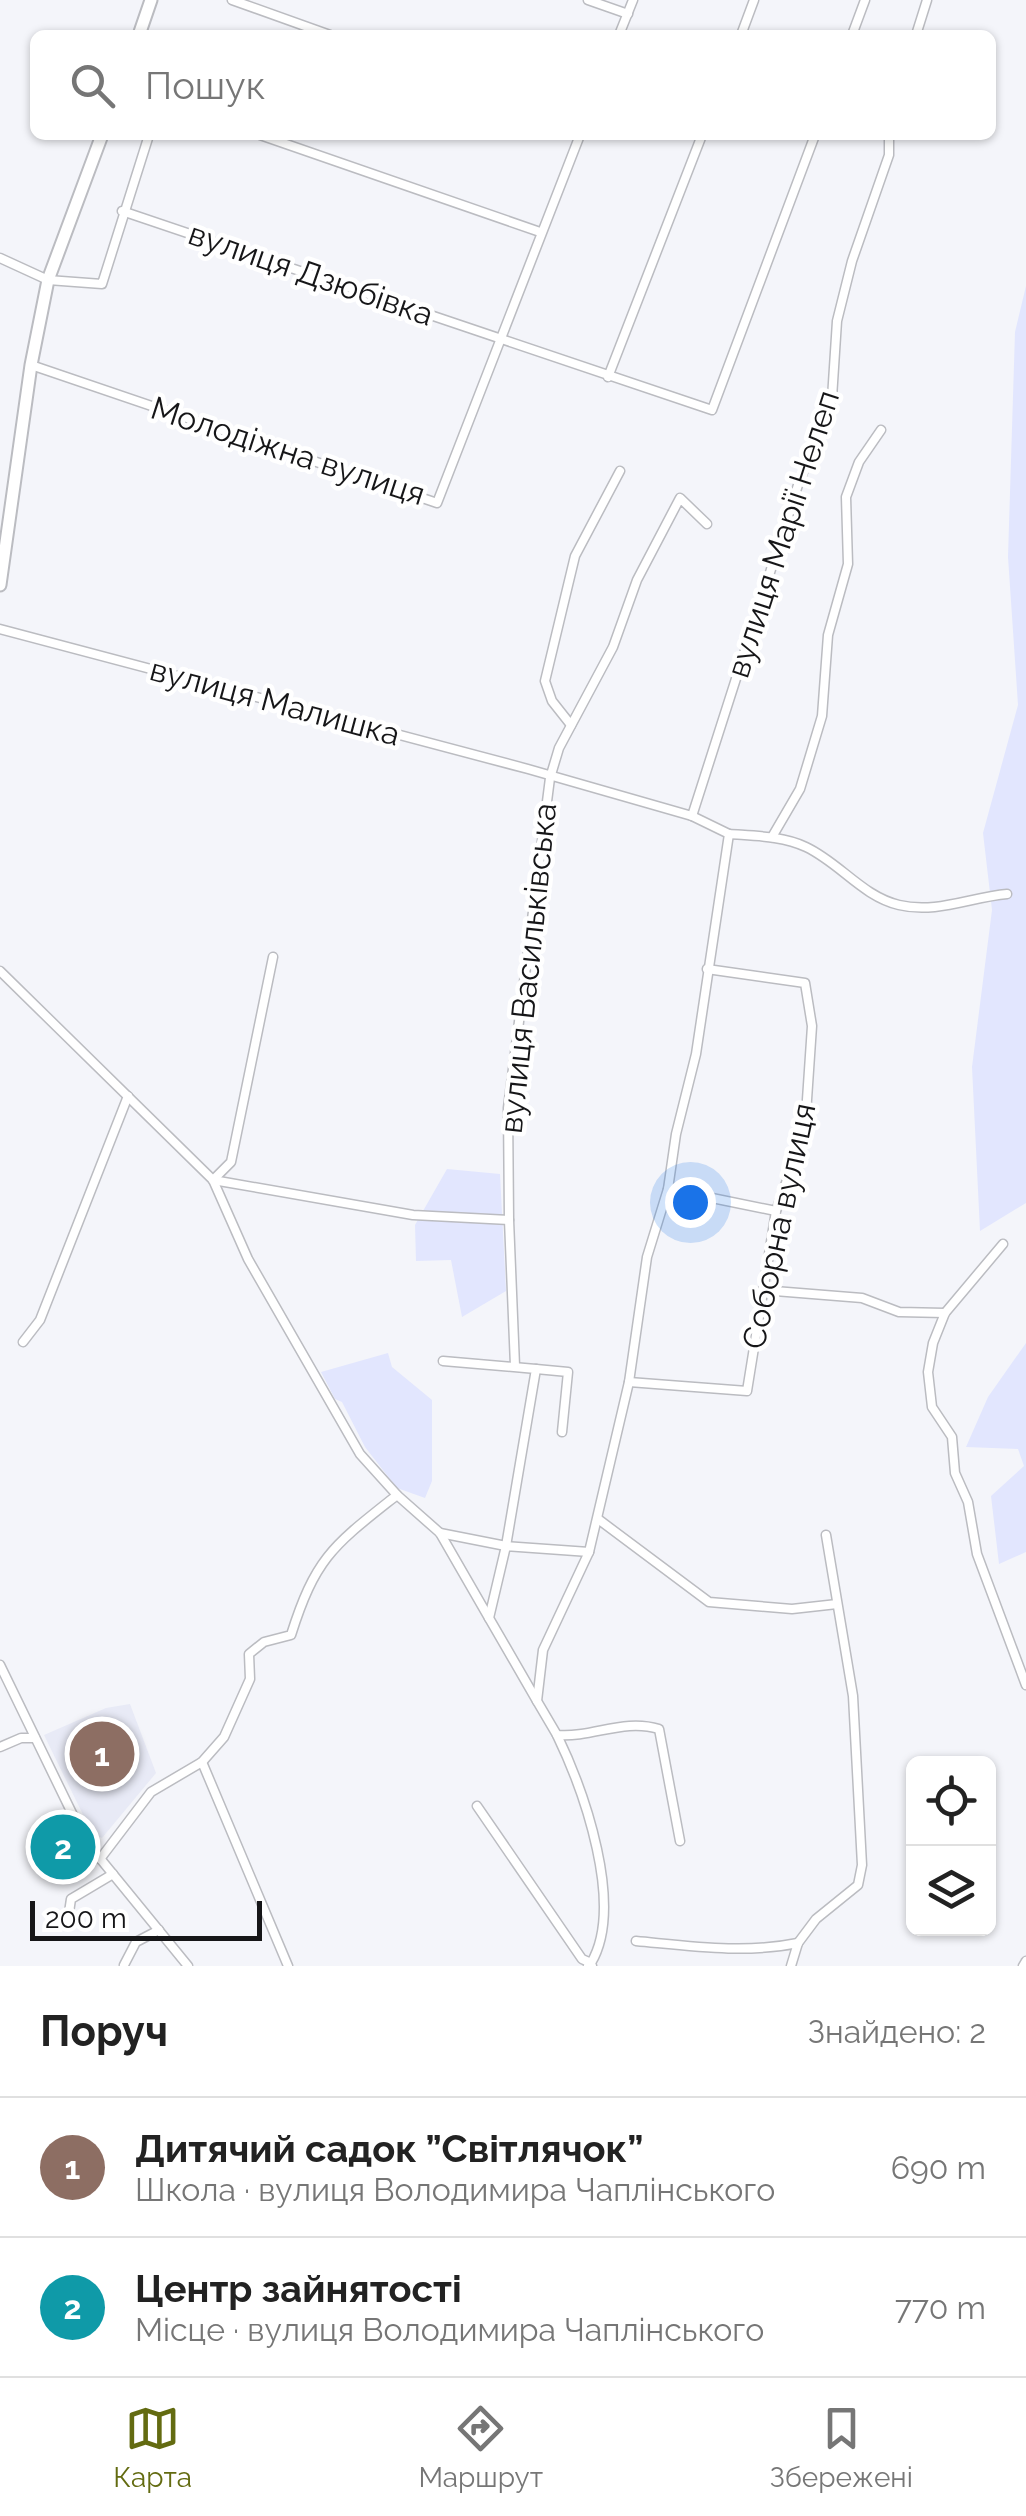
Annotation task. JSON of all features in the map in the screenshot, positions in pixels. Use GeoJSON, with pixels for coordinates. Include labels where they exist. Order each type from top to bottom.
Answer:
{"type":"FeatureCollection","features":[{"type":"Feature","properties":{"kind":"main road"},"geometry":{"type":"LineString","coordinates":[[141,30],[152,0]]}},
{"type":"Feature","properties":{"kind":"main road"},"geometry":{"type":"LineString","coordinates":[[0,585],[30,365],[48,280],[100,140]]}},
{"type":"Feature","properties":{"kind":"street"},"geometry":{"type":"LineString","coordinates":[[232,0],[316,30]]}},
{"type":"Feature","properties":{"kind":"street"},"geometry":{"type":"LineString","coordinates":[[588,0],[628,14]]}},
{"type":"Feature","properties":{"kind":"street"},"geometry":{"type":"LineString","coordinates":[[621,30],[633,0]]}},
{"type":"Feature","properties":{"kind":"street"},"geometry":{"type":"LineString","coordinates":[[743,30],[754,0]]}},
{"type":"Feature","properties":{"kind":"street"},"geometry":{"type":"LineString","coordinates":[[854,30],[865,0]]}},
{"type":"Feature","properties":{"kind":"street"},"geometry":{"type":"LineString","coordinates":[[918,30],[927,0]]}},
{"type":"Feature","properties":{"kind":"street"},"geometry":{"type":"LineString","coordinates":[[0,258],[48,280],[102,284],[147,140]]}},
{"type":"Feature","properties":{"kind":"street"},"geometry":{"type":"LineString","coordinates":[[274,140],[540,232]]}},
{"type":"Feature","properties":{"kind":"street"},"geometry":{"type":"LineString","coordinates":[[499,338],[578,140]]}},
{"type":"Feature","properties":{"kind":"street"},"geometry":{"type":"LineString","coordinates":[[608,376],[700,140]]}},
{"type":"Feature","properties":{"kind":"street","name":"вулиця Дзюбівка"},"geometry":{"type":"LineString","coordinates":[[122,211],[712,410],[813,140]]}},
{"type":"Feature","properties":{"kind":"street","name":"вулиця Марії Нелеп"},"geometry":{"type":"LineString","coordinates":[[692,816],[798,485],[832,398],[837,321],[852,261],[889,155],[889,140]]}},
{"type":"Feature","properties":{"kind":"street","name":"Молодіжна вулиця"},"geometry":{"type":"LineString","coordinates":[[30,365],[437,503],[499,338]]}},
{"type":"Feature","properties":{"kind":"street","name":"вулиця Марії Нелеп"},"geometry":{"type":"LineString","coordinates":[[772,837],[800,789],[822,716],[828,635],[848,564],[846,497],[859,462],[881,430]]}},
{"type":"Feature","properties":{"kind":"street"},"geometry":{"type":"LineString","coordinates":[[571,726],[552,701],[545,681],[575,556],[620,471]]}},
{"type":"Feature","properties":{"kind":"street","name":"вулиця Васильківська"},"geometry":{"type":"LineString","coordinates":[[515,1366],[508,1108],[550,778],[559,748],[613,647],[638,580],[680,498],[707,524]]}},
{"type":"Feature","properties":{"kind":"street","name":"вулиця Малишка"},"geometry":{"type":"LineString","coordinates":[[0,630],[550,778]]}},
{"type":"Feature","properties":{"kind":"street"},"geometry":{"type":"LineString","coordinates":[[550,778],[692,816],[730,834],[772,837],[806,847],[858,886],[895,904],[922,909],[1008,894]]}},
{"type":"Feature","properties":{"kind":"street"},"geometry":{"type":"LineString","coordinates":[[537,1701],[544,1650],[589,1552],[629,1382],[647,1257],[668,1189],[676,1134],[696,1054],[730,834]]}},
{"type":"Feature","properties":{"kind":"street"},"geometry":{"type":"LineString","coordinates":[[214,1180],[231,1162],[274,957]]}},
{"type":"Feature","properties":{"kind":"street","name":"Соборна вулиця"},"geometry":{"type":"LineString","coordinates":[[629,1382],[747,1391],[776,1211],[805,1129],[812,1026],[806,983],[707,969]]}},
{"type":"Feature","properties":{"kind":"street"},"geometry":{"type":"LineString","coordinates":[[0,971],[214,1180],[248,1259],[360,1454],[440,1533],[557,1735],[588,1813],[606,1915],[600,1947],[590,1965],[582,1959],[477,1806]]}},
{"type":"Feature","properties":{"kind":"street"},"geometry":{"type":"LineString","coordinates":[[24,1342],[40,1320],[92,1196],[128,1096]]}},
{"type":"Feature","properties":{"kind":"street"},"geometry":{"type":"LineString","coordinates":[[214,1180],[413,1215],[509,1220]]}},
{"type":"Feature","properties":{"kind":"street"},"geometry":{"type":"LineString","coordinates":[[668,1189],[776,1211]]}},
{"type":"Feature","properties":{"kind":"street"},"geometry":{"type":"LineString","coordinates":[[1003,1244],[944,1313],[928,1372],[932,1406],[952,1437],[955,1472],[968,1502],[977,1554],[1026,1685]]}},
{"type":"Feature","properties":{"kind":"street"},"geometry":{"type":"LineString","coordinates":[[762,1290],[862,1298],[899,1312],[944,1313]]}},
{"type":"Feature","properties":{"kind":"street"},"geometry":{"type":"LineString","coordinates":[[443,1361],[568,1372],[562,1432]]}},
{"type":"Feature","properties":{"kind":"street"},"geometry":{"type":"LineString","coordinates":[[489,1618],[506,1546],[536,1369]]}},
{"type":"Feature","properties":{"kind":"street"},"geometry":{"type":"LineString","coordinates":[[100,1859],[151,1792],[202,1762],[224,1736],[250,1678],[249,1654],[264,1642],[291,1635],[313,1573],[336,1543],[397,1494]]}},
{"type":"Feature","properties":{"kind":"street"},"geometry":{"type":"LineString","coordinates":[[598,1519],[709,1602],[792,1609],[838,1604]]}},
{"type":"Feature","properties":{"kind":"street"},"geometry":{"type":"LineString","coordinates":[[440,1533],[506,1546],[589,1552]]}},
{"type":"Feature","properties":{"kind":"street"},"geometry":{"type":"LineString","coordinates":[[791,1966],[798,1943],[824,1910],[858,1885],[862,1865],[853,1696],[826,1535]]}},
{"type":"Feature","properties":{"kind":"street"},"geometry":{"type":"LineString","coordinates":[[0,1665],[86,1840],[188,1966]]}},
{"type":"Feature","properties":{"kind":"street"},"geometry":{"type":"LineString","coordinates":[[557,1735],[581,1736],[639,1723],[659,1728],[680,1841]]}},
{"type":"Feature","properties":{"kind":"street"},"geometry":{"type":"LineString","coordinates":[[0,1747],[21,1738],[36,1738]]}},
{"type":"Feature","properties":{"kind":"street"},"geometry":{"type":"LineString","coordinates":[[202,1762],[288,1966]]}},
{"type":"Feature","properties":{"kind":"street"},"geometry":{"type":"LineString","coordinates":[[68,1919],[71,1899],[113,1874]]}},
{"type":"Feature","properties":{"kind":"street"},"geometry":{"type":"LineString","coordinates":[[124,1966],[136,1942],[159,1930]]}},
{"type":"Feature","properties":{"kind":"street"},"geometry":{"type":"LineString","coordinates":[[636,1941],[719,1949],[774,1948],[798,1943]]}},
{"type":"Feature","properties":{"kind":"shaded area"},"geometry":{"type":"Polygon","coordinates":[[[1026,286],[1026,1203],[980,1231],[972,1067],[992,910],[983,833],[1018,705],[1008,557],[1015,332],[1026,286]]]}},
{"type":"Feature","properties":{"kind":"shaded area"},"geometry":{"type":"Polygon","coordinates":[[[447,1169],[500,1174],[506,1291],[462,1317],[451,1260],[416,1261],[415,1225],[447,1169]]]}},
{"type":"Feature","properties":{"kind":"shaded area"},"geometry":{"type":"Polygon","coordinates":[[[1026,1343],[1026,1552],[999,1564],[991,1496],[1024,1466],[1018,1449],[966,1447],[988,1397],[1026,1343]]]}},
{"type":"Feature","properties":{"kind":"shaded area"},"geometry":{"type":"Polygon","coordinates":[[[388,1353],[392,1367],[432,1400],[432,1481],[425,1498],[397,1488],[365,1447],[321,1372],[388,1353]]]}},
{"type":"Feature","properties":{"kind":"shaded area"},"geometry":{"type":"Polygon","coordinates":[[[130,1704],[156,1773],[102,1838],[92,1833],[44,1735],[106,1708],[130,1704]]]}},
{"type":"Feature","properties":{"kind":"place","name":"Дитячий садок ”Світлячок”"},"geometry":{"type":"Point","coordinates":[102,1754]}},
{"type":"Feature","properties":{"kind":"place","name":"Центр зайнятості"},"geometry":{"type":"Point","coordinates":[63,1847]}}]}
